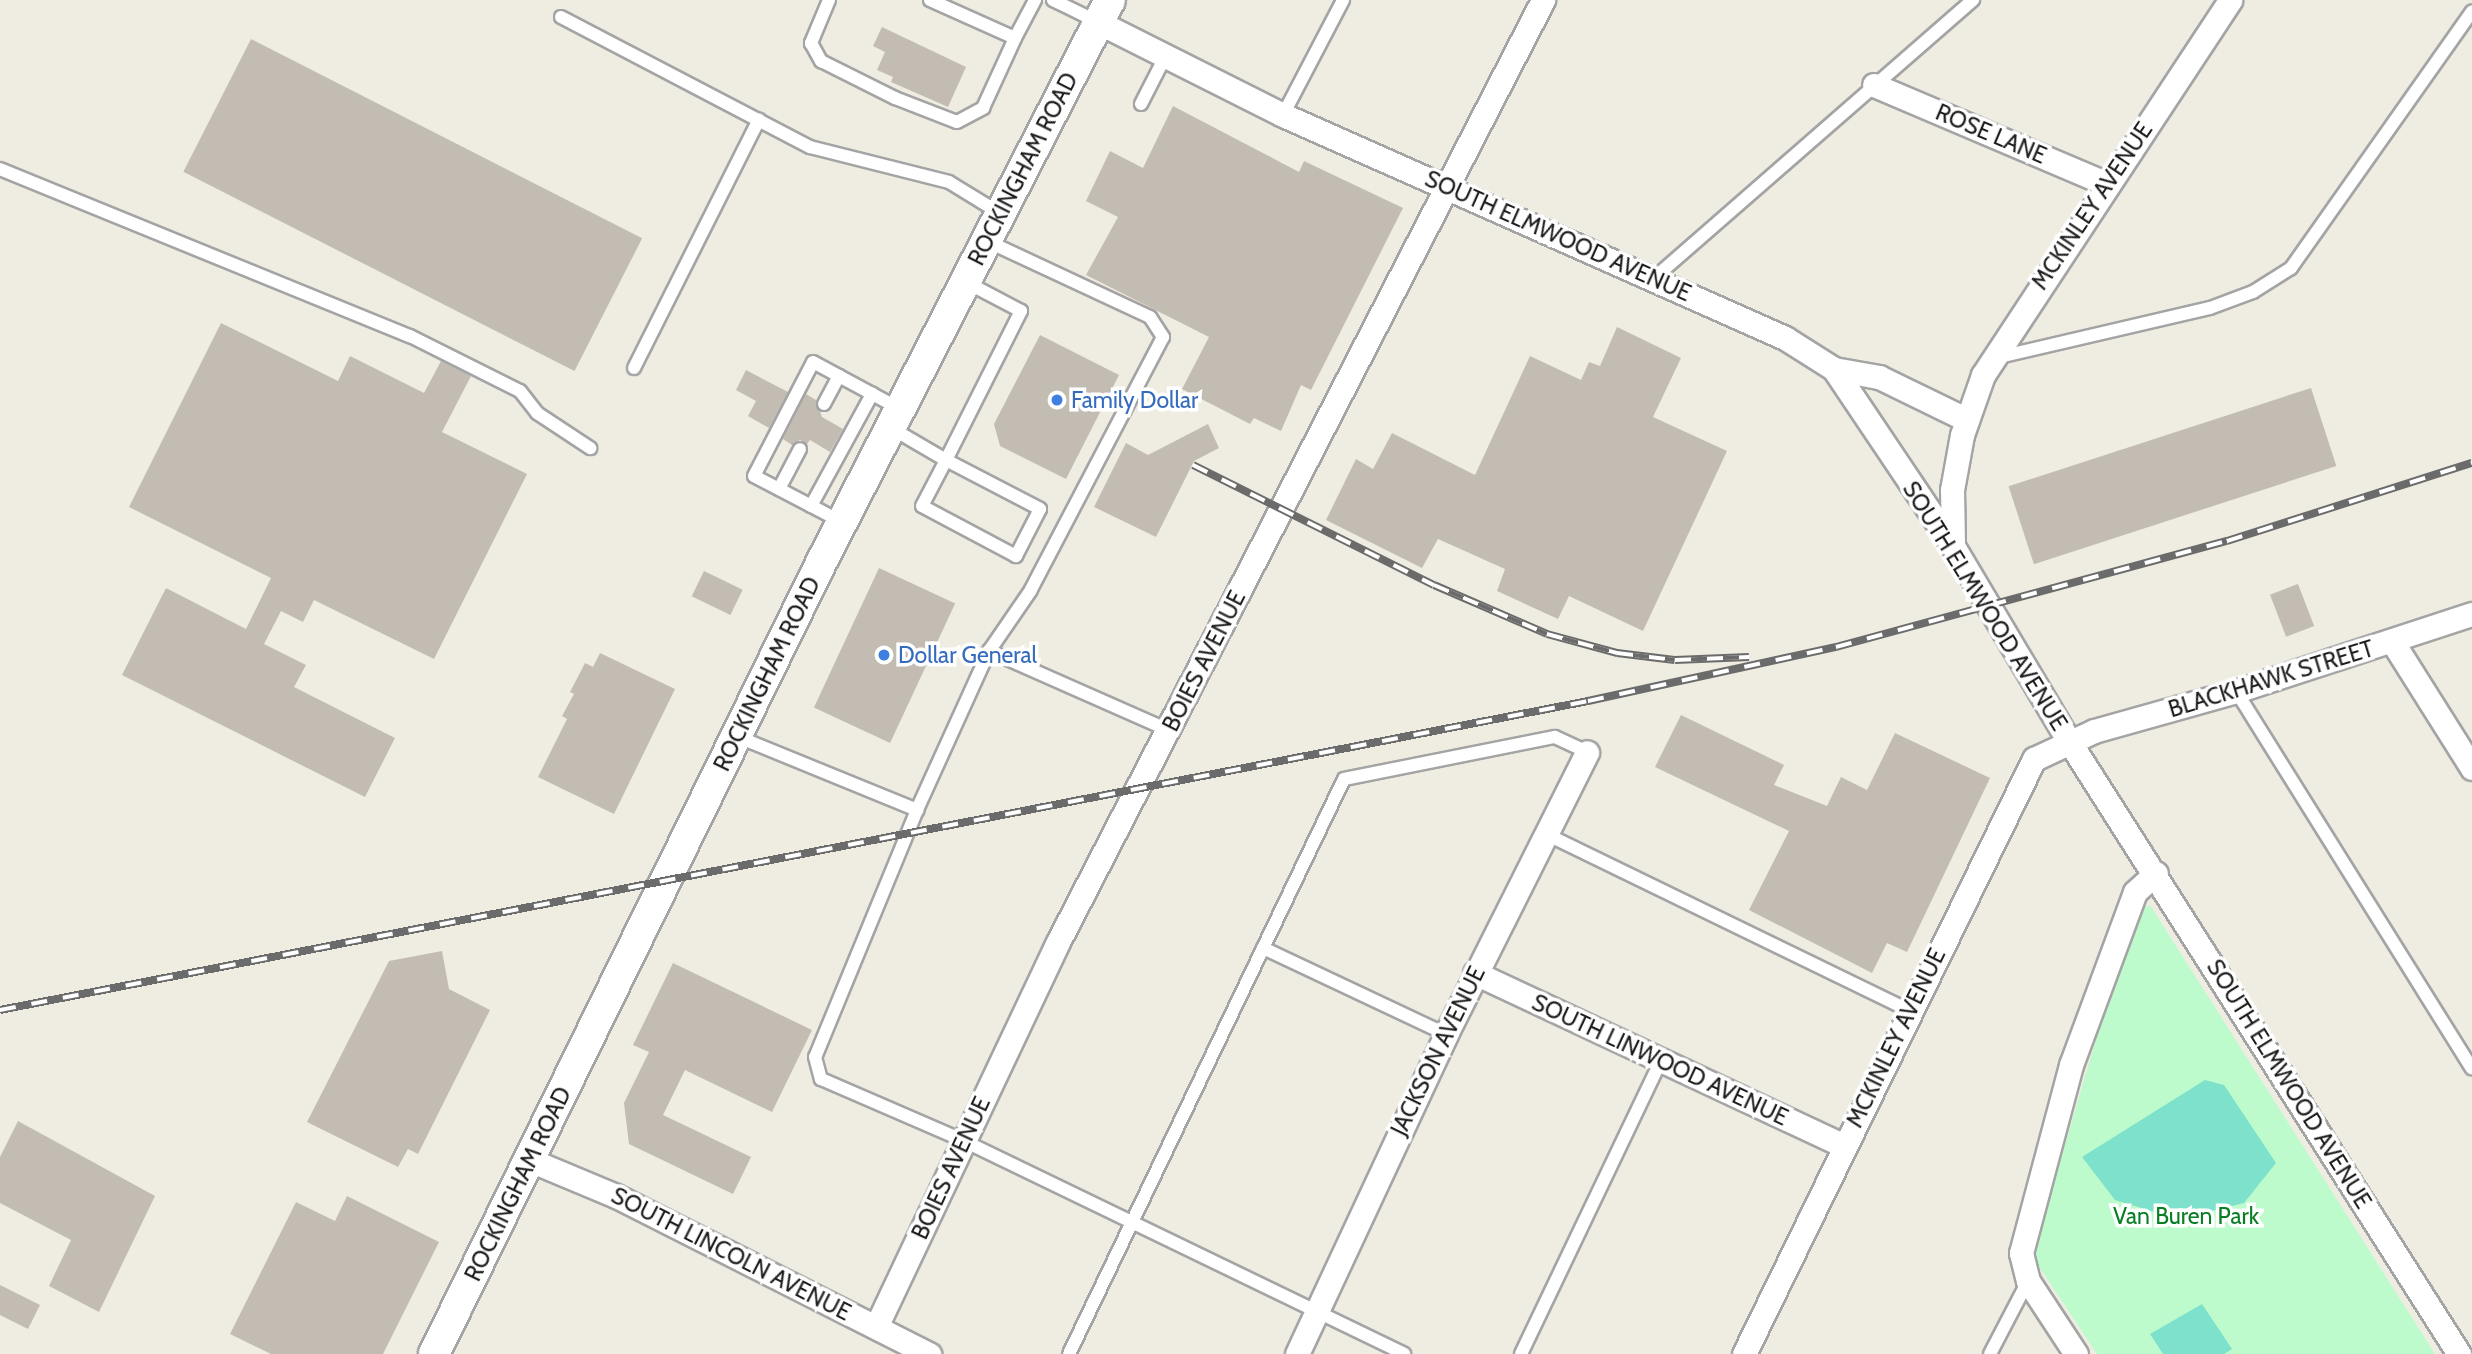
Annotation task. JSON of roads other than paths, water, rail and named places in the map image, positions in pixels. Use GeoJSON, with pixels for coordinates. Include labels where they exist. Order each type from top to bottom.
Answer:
{"type":"FeatureCollection","features":[{"type":"Feature","properties":{"kind":"street","name":"BOIES AVENUE"},"geometry":{"type":"LineString","coordinates":[[876,1327],[1057,944],[1543,0]]}},
{"type":"Feature","properties":{"kind":"street","name":"MCKINLEY AVENUE"},"geometry":{"type":"LineString","coordinates":[[1953,546],[1952,489],[1967,420],[1993,358],[2230,0]]}},
{"type":"Feature","properties":{"kind":"street","name":"SOUTH ELMWOOD AVENUE"},"geometry":{"type":"LineString","coordinates":[[1104,11],[1165,57],[1283,116],[1449,186],[1785,338],[1834,369],[1953,546],[2069,741],[2459,1354]]}},
{"type":"Feature","properties":{"kind":"street","name":"ROCKINGHAM ROAD"},"geometry":{"type":"LineString","coordinates":[[440,1352],[736,736],[842,522],[1104,11]]}},
{"type":"Feature","properties":{"kind":"street","name":"ROSE LANE"},"geometry":{"type":"LineString","coordinates":[[1874,85],[2107,184]]}},
{"type":"Feature","properties":{"kind":"street"},"geometry":{"type":"LineString","coordinates":[[1834,369],[1879,377],[1967,420]]}},
{"type":"Feature","properties":{"kind":"street","name":"BLACKHAWK STREET"},"geometry":{"type":"LineString","coordinates":[[2069,741],[2236,691],[2472,614]]}},
{"type":"Feature","properties":{"kind":"street"},"geometry":{"type":"LineString","coordinates":[[2392,641],[2472,768]]}},
{"type":"Feature","properties":{"kind":"street","name":"MCKINLEY AVENUE"},"geometry":{"type":"LineString","coordinates":[[1744,1354],[1909,1010],[2034,759],[2069,741]]}},
{"type":"Feature","properties":{"kind":"street","name":"JACKSON AVENUE"},"geometry":{"type":"LineString","coordinates":[[1297,1354],[1475,973],[1548,835],[1587,752]]}},
{"type":"Feature","properties":{"kind":"street"},"geometry":{"type":"LineString","coordinates":[[2076,1354],[2028,1280],[2021,1253],[2071,1065],[2136,892],[2155,873]]}},
{"type":"Feature","properties":{"kind":"street","name":"SOUTH LINWOOD AVENUE"},"geometry":{"type":"LineString","coordinates":[[1475,973],[1844,1146]]}},
{"type":"Feature","properties":{"kind":"street","name":"SOUTH LINCOLN AVENUE"},"geometry":{"type":"LineString","coordinates":[[530,1160],[616,1196],[929,1354]]}},
{"type":"Feature","properties":{"kind":"lane"},"geometry":{"type":"LineString","coordinates":[[829,0],[811,43],[821,61],[895,98],[957,122],[983,108],[1035,0]]}},
{"type":"Feature","properties":{"kind":"lane"},"geometry":{"type":"LineString","coordinates":[[930,0],[1015,38]]}},
{"type":"Feature","properties":{"kind":"lane"},"geometry":{"type":"LineString","coordinates":[[1053,0],[1104,11]]}},
{"type":"Feature","properties":{"kind":"lane"},"geometry":{"type":"LineString","coordinates":[[1283,116],[1343,0]]}},
{"type":"Feature","properties":{"kind":"lane"},"geometry":{"type":"LineString","coordinates":[[1653,279],[1973,0]]}},
{"type":"Feature","properties":{"kind":"lane"},"geometry":{"type":"LineString","coordinates":[[1993,358],[2210,308],[2253,292],[2291,268],[2472,11]]}},
{"type":"Feature","properties":{"kind":"lane"},"geometry":{"type":"LineString","coordinates":[[561,17],[810,147],[949,182],[1001,214]]}},
{"type":"Feature","properties":{"kind":"lane"},"geometry":{"type":"LineString","coordinates":[[1141,104],[1165,57]]}},
{"type":"Feature","properties":{"kind":"lane"},"geometry":{"type":"LineString","coordinates":[[634,368],[759,120]]}},
{"type":"Feature","properties":{"kind":"lane"},"geometry":{"type":"LineString","coordinates":[[0,169],[410,336],[520,391],[537,413],[590,448]]}},
{"type":"Feature","properties":{"kind":"lane"},"geometry":{"type":"LineString","coordinates":[[987,241],[1150,317],[1163,337],[1031,590],[989,651],[917,810],[815,1057],[821,1079],[964,1141],[1405,1354]]}},
{"type":"Feature","properties":{"kind":"lane"},"geometry":{"type":"LineString","coordinates":[[842,522],[754,476],[813,362],[872,394],[895,419],[946,460],[1040,509],[1016,556],[922,506],[946,460],[1021,311],[966,282]]}},
{"type":"Feature","properties":{"kind":"lane"},"geometry":{"type":"LineString","coordinates":[[824,404],[839,376]]}},
{"type":"Feature","properties":{"kind":"lane"},"geometry":{"type":"LineString","coordinates":[[811,506],[872,394]]}},
{"type":"Feature","properties":{"kind":"lane"},"geometry":{"type":"LineString","coordinates":[[779,489],[800,449]]}},
{"type":"Feature","properties":{"kind":"lane"},"geometry":{"type":"LineString","coordinates":[[989,651],[1168,730]]}},
{"type":"Feature","properties":{"kind":"lane"},"geometry":{"type":"LineString","coordinates":[[2236,691],[2472,1068]]}},
{"type":"Feature","properties":{"kind":"lane"},"geometry":{"type":"LineString","coordinates":[[736,736],[917,810]]}},
{"type":"Feature","properties":{"kind":"lane"},"geometry":{"type":"LineString","coordinates":[[1069,1354],[1344,779],[1353,774],[1555,737],[1587,752]]}},
{"type":"Feature","properties":{"kind":"lane"},"geometry":{"type":"LineString","coordinates":[[1548,835],[1909,1010]]}},
{"type":"Feature","properties":{"kind":"lane"},"geometry":{"type":"LineString","coordinates":[[1263,948],[1446,1034]]}},
{"type":"Feature","properties":{"kind":"lane"},"geometry":{"type":"LineString","coordinates":[[1521,1354],[1661,1060]]}},
{"type":"Feature","properties":{"kind":"lane"},"geometry":{"type":"LineString","coordinates":[[1990,1354],[2028,1280]]}},
{"type":"Feature","properties":{"kind":"railway"},"geometry":{"type":"LineString","coordinates":[[0,1010],[1588,701],[1836,647],[2227,541],[2472,463]]}},
{"type":"Feature","properties":{"kind":"railway"},"geometry":{"type":"LineString","coordinates":[[1193,465],[1434,585],[1547,634],[1617,653],[1675,660],[1749,657]]}},
{"type":"Feature","properties":{"kind":"place","name":"Family Dollar"},"geometry":{"type":"Point","coordinates":[1057,400]}},
{"type":"Feature","properties":{"kind":"place","name":"Dollar General"},"geometry":{"type":"Point","coordinates":[884,655]}},
{"type":"Feature","properties":{"kind":"park label","name":"Van Buren Park"},"geometry":{"type":"Point","coordinates":[2186,1216]}}]}
